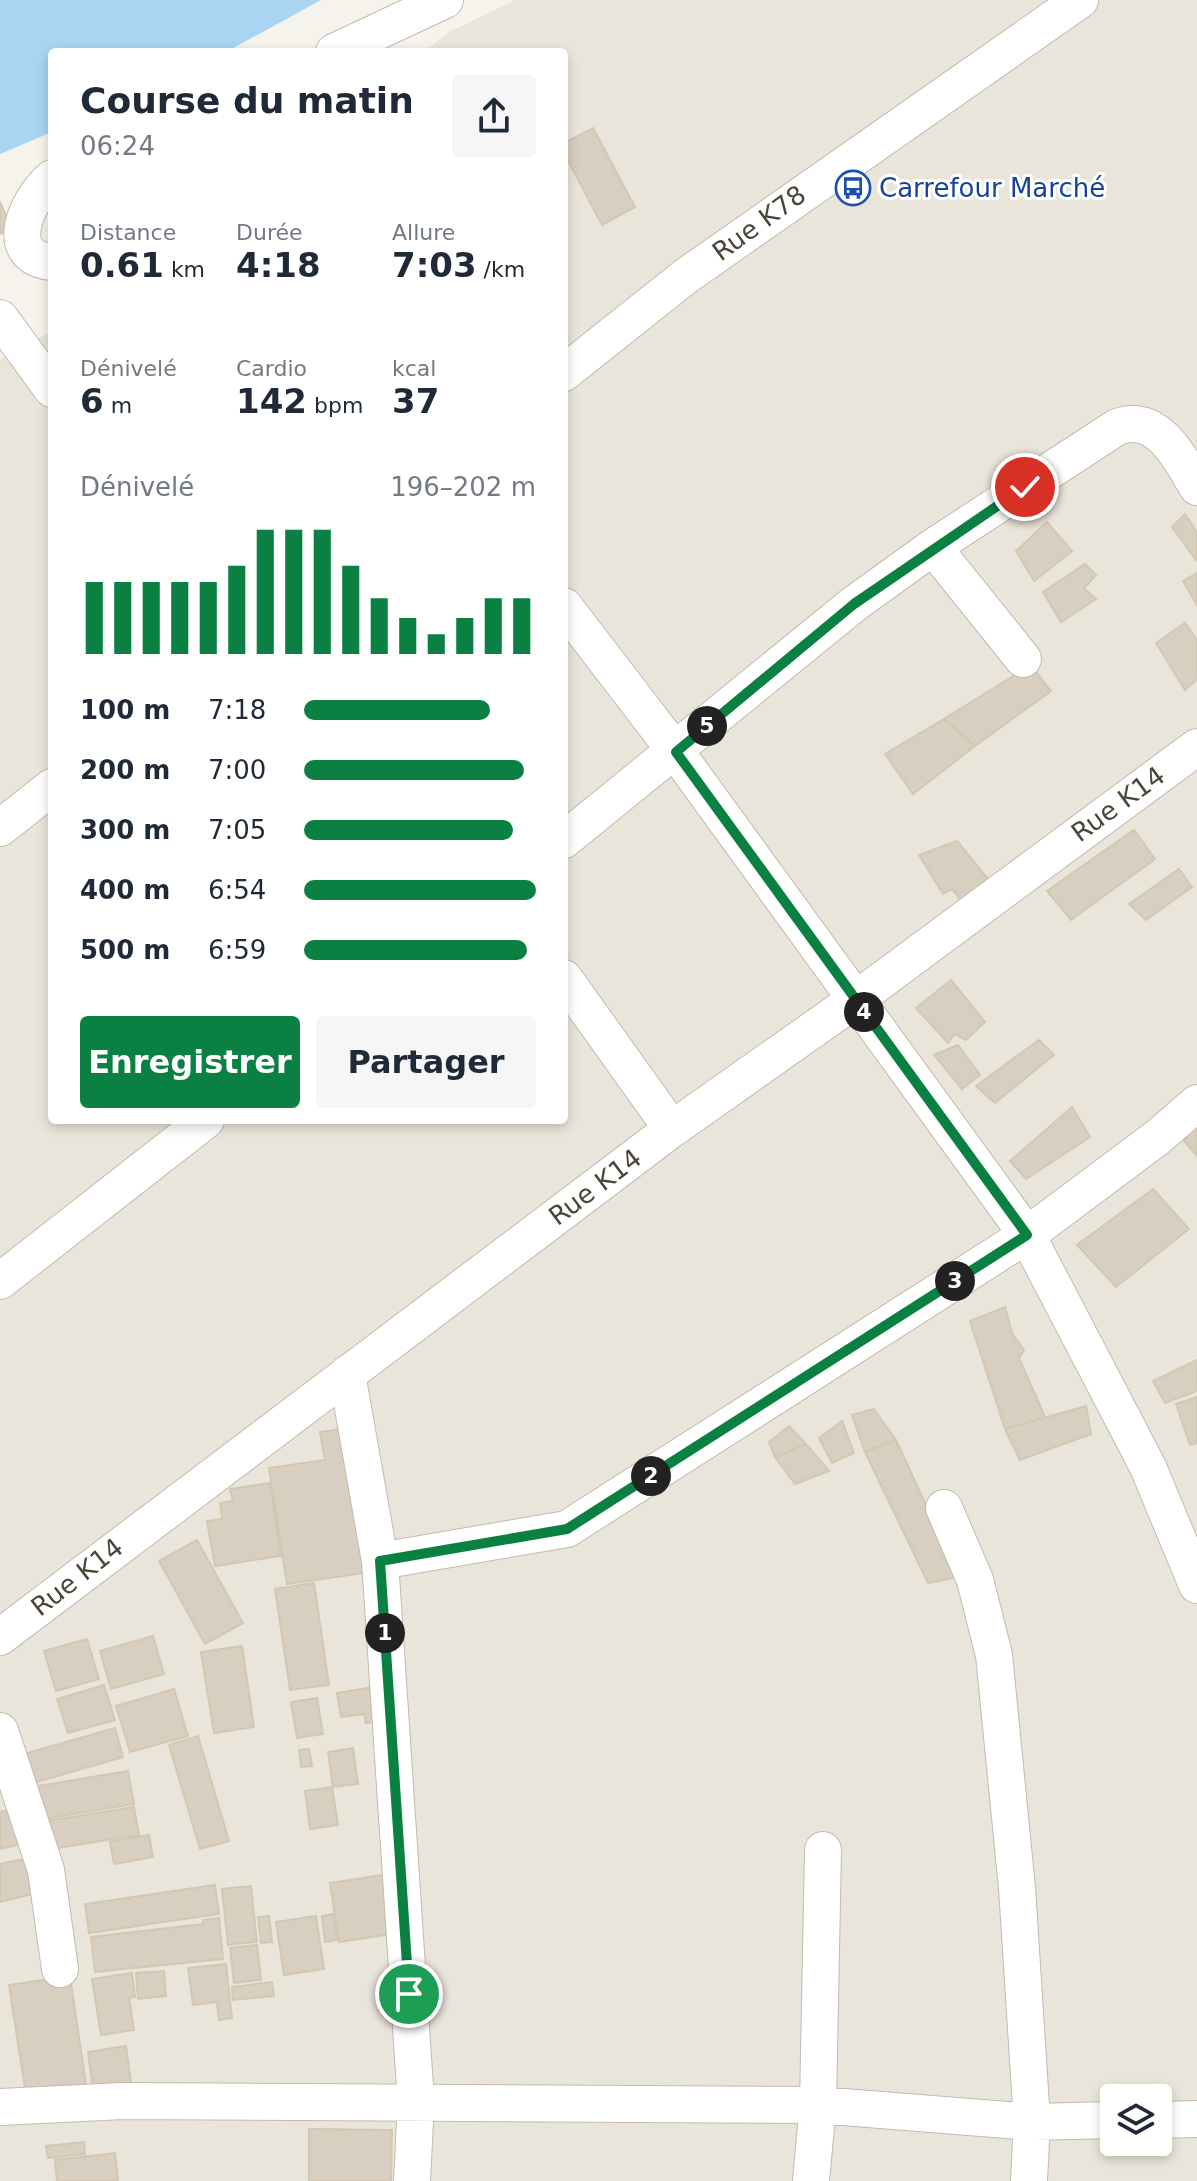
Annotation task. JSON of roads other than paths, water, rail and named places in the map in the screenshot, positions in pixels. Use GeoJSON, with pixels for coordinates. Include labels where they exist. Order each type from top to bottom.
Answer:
{"type":"FeatureCollection","features":[{"type":"Feature","properties":{"kind":"street"},"geometry":{"type":"LineString","coordinates":[[343,48],[445,0]]}},
{"type":"Feature","properties":{"kind":"street","name":"Rue K78"},"geometry":{"type":"LineString","coordinates":[[568,370],[686,276],[1080,0]]}},
{"type":"Feature","properties":{"kind":"street"},"geometry":{"type":"LineString","coordinates":[[48,182],[31,198],[22,221],[22,240],[27,251],[35,258],[48,261]]}},
{"type":"Feature","properties":{"kind":"street"},"geometry":{"type":"LineString","coordinates":[[0,318],[48,384]]}},
{"type":"Feature","properties":{"kind":"street"},"geometry":{"type":"LineString","coordinates":[[568,837],[854,604],[933,547],[1117,427],[1130,422],[1147,426],[1160,434],[1178,455],[1197,487]]}},
{"type":"Feature","properties":{"kind":"street"},"geometry":{"type":"LineString","coordinates":[[933,547],[1023,659]]}},
{"type":"Feature","properties":{"kind":"street"},"geometry":{"type":"LineString","coordinates":[[568,611],[676,752],[1027,1235],[1148,1467],[1195,1573]]}},
{"type":"Feature","properties":{"kind":"street","name":"Rue K14"},"geometry":{"type":"LineString","coordinates":[[0,1637],[672,1129],[855,1000],[1197,747]]}},
{"type":"Feature","properties":{"kind":"street"},"geometry":{"type":"LineString","coordinates":[[0,828],[48,790]]}},
{"type":"Feature","properties":{"kind":"street"},"geometry":{"type":"LineString","coordinates":[[568,984],[672,1129]]}},
{"type":"Feature","properties":{"kind":"street"},"geometry":{"type":"LineString","coordinates":[[380,1561],[567,1529],[1027,1235],[1158,1137],[1197,1103]]}},
{"type":"Feature","properties":{"kind":"street"},"geometry":{"type":"LineString","coordinates":[[0,1281],[201,1124]]}},
{"type":"Feature","properties":{"kind":"street"},"geometry":{"type":"LineString","coordinates":[[347,1374],[380,1561],[416,2102],[412,2181]]}},
{"type":"Feature","properties":{"kind":"street"},"geometry":{"type":"LineString","coordinates":[[944,1508],[975,1580],[994,1655],[1017,1888],[1032,2122],[1029,2181]]}},
{"type":"Feature","properties":{"kind":"street"},"geometry":{"type":"LineString","coordinates":[[0,1731],[46,1870],[60,1969]]}},
{"type":"Feature","properties":{"kind":"street"},"geometry":{"type":"LineString","coordinates":[[811,2181],[818,2105],[823,1850]]}},
{"type":"Feature","properties":{"kind":"street"},"geometry":{"type":"LineString","coordinates":[[0,2107],[123,2101],[818,2105],[1032,2122],[1100,2120]]}},
{"type":"Feature","properties":{"kind":"street"},"geometry":{"type":"LineString","coordinates":[[1172,2120],[1197,2119]]}},
{"type":"Feature","properties":{"kind":"water"},"geometry":{"type":"Polygon","coordinates":[[[0,0],[321,0],[233,48],[48,48],[48,134],[0,154],[0,0]]]}},
{"type":"Feature","properties":{"kind":"place","name":"Carrefour Marché"},"geometry":{"type":"Point","coordinates":[853,188]}}]}
